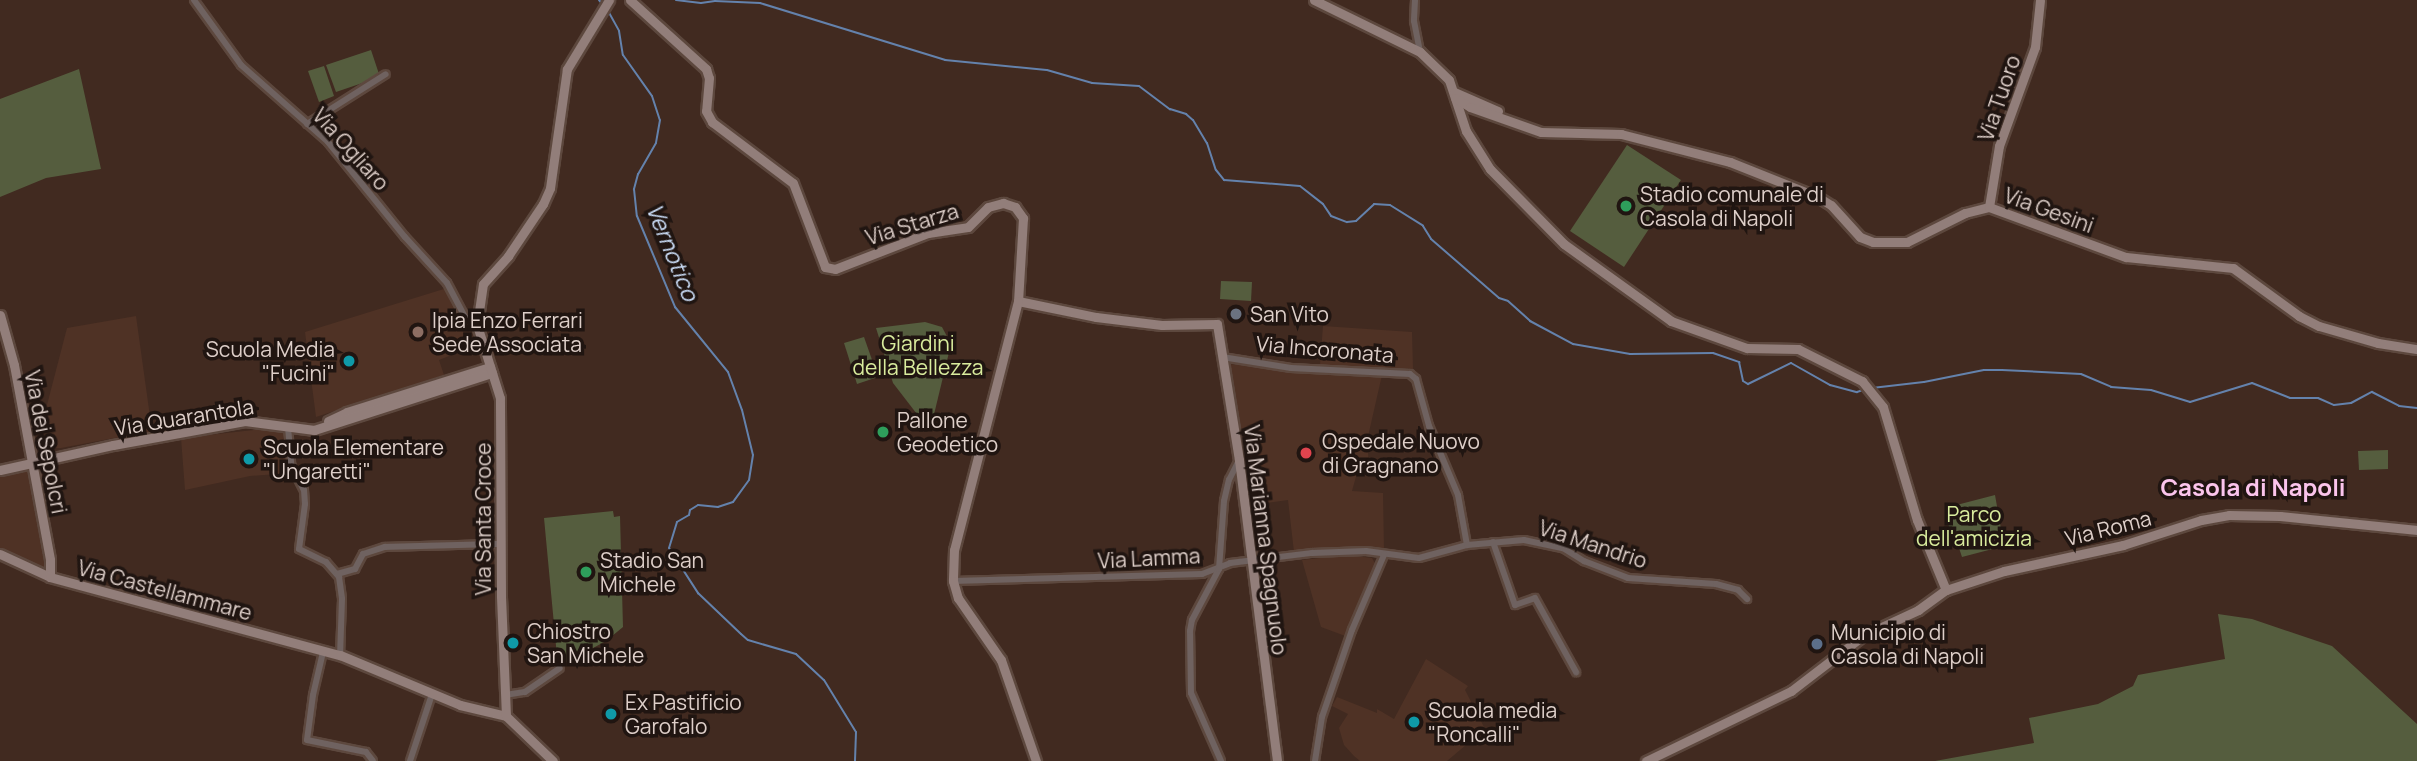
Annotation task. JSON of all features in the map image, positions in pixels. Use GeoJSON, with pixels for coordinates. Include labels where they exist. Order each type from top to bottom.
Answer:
{"type":"FeatureCollection","features":[{"type":"Feature","properties":{"kind":"street","name":"Via Ogliaro"},"geometry":{"type":"LineString","coordinates":[[194,0],[241,65],[328,142],[405,237],[447,282],[465,317],[477,325]]}},
{"type":"Feature","properties":{"kind":"street"},"geometry":{"type":"LineString","coordinates":[[477,325],[484,284],[536,217],[550,188],[568,69],[609,0]]}},
{"type":"Feature","properties":{"kind":"street","name":"Via Starza"},"geometry":{"type":"LineString","coordinates":[[630,0],[706,69],[709,78],[706,111],[712,122],[793,183],[825,267],[835,269],[928,233],[968,227],[988,207],[1003,203],[1015,207],[1023,218],[1021,286],[954,550],[953,581]]}},
{"type":"Feature","properties":{"kind":"street"},"geometry":{"type":"LineString","coordinates":[[1314,0],[1420,52],[1449,80],[1476,99],[1555,134]]}},
{"type":"Feature","properties":{"kind":"street"},"geometry":{"type":"LineString","coordinates":[[1415,0],[1414,21],[1420,52]]}},
{"type":"Feature","properties":{"kind":"street","name":"Via Tuoro"},"geometry":{"type":"LineString","coordinates":[[1989,207],[1999,146],[2035,47],[2040,0]]}},
{"type":"Feature","properties":{"kind":"street"},"geometry":{"type":"LineString","coordinates":[[307,124],[386,75]]}},
{"type":"Feature","properties":{"kind":"street"},"geometry":{"type":"LineString","coordinates":[[1449,80],[1466,131],[1490,169],[1564,244],[1671,321],[1747,348],[1798,349],[1862,381],[1883,407],[1917,520],[1946,590]]}},
{"type":"Feature","properties":{"kind":"street"},"geometry":{"type":"LineString","coordinates":[[1455,95],[1476,99]]}},
{"type":"Feature","properties":{"kind":"street"},"geometry":{"type":"LineString","coordinates":[[1455,95],[1521,125],[1555,134]]}},
{"type":"Feature","properties":{"kind":"street","name":"Via Gesini"},"geometry":{"type":"LineString","coordinates":[[1555,134],[1621,134],[1658,141],[1730,162],[1818,197],[1831,205],[1860,237],[1873,242],[1907,242],[1974,209],[1989,207],[2126,257],[2233,268],[2299,316],[2319,326],[2378,343],[2417,349]]}},
{"type":"Feature","properties":{"kind":"street"},"geometry":{"type":"LineString","coordinates":[[1021,286],[1032,303]]}},
{"type":"Feature","properties":{"kind":"street"},"geometry":{"type":"LineString","coordinates":[[1018,301],[1032,303]]}},
{"type":"Feature","properties":{"kind":"street","name":"Via Marianna Spagnuolo"},"geometry":{"type":"LineString","coordinates":[[1032,303],[1096,317],[1162,325],[1217,324],[1239,460],[1277,761]]}},
{"type":"Feature","properties":{"kind":"street","name":"Via dei Sepolcri"},"geometry":{"type":"LineString","coordinates":[[0,315],[13,365],[50,560],[50,577]]}},
{"type":"Feature","properties":{"kind":"street","name":"Via Santa Croce"},"geometry":{"type":"LineString","coordinates":[[477,325],[500,398],[501,596],[506,716]]}},
{"type":"Feature","properties":{"kind":"street","name":"Via Incoronata"},"geometry":{"type":"LineString","coordinates":[[1222,357],[1291,368],[1410,374],[1416,379],[1429,426],[1458,495],[1467,545]]}},
{"type":"Feature","properties":{"kind":"street","name":"Via Quarantola"},"geometry":{"type":"LineString","coordinates":[[0,470],[245,421],[319,429],[355,413],[491,370]]}},
{"type":"Feature","properties":{"kind":"street"},"geometry":{"type":"LineString","coordinates":[[288,427],[291,465],[304,497],[299,549],[317,556],[337,575],[342,599],[340,655]]}},
{"type":"Feature","properties":{"kind":"street"},"geometry":{"type":"LineString","coordinates":[[1221,761],[1191,693],[1188,653],[1192,620],[1219,569],[1224,501],[1229,480],[1239,460]]}},
{"type":"Feature","properties":{"kind":"street","name":"Via Roma"},"geometry":{"type":"LineString","coordinates":[[1646,761],[1791,691],[1864,635],[1918,610],[1946,590],[2029,564],[2123,545],[2229,515],[2280,516],[2417,530]]}},
{"type":"Feature","properties":{"kind":"street","name":"Via Mandrio"},"geometry":{"type":"LineString","coordinates":[[1467,545],[1524,540],[1563,548],[1599,568],[1628,578],[1716,584],[1738,590],[1747,599]]}},
{"type":"Feature","properties":{"kind":"street"},"geometry":{"type":"LineString","coordinates":[[1493,542],[1515,605],[1535,598],[1576,672]]}},
{"type":"Feature","properties":{"kind":"street"},"geometry":{"type":"LineString","coordinates":[[337,575],[355,569],[363,554],[385,547],[502,544]]}},
{"type":"Feature","properties":{"kind":"street","name":"Via Lamma"},"geometry":{"type":"LineString","coordinates":[[953,581],[1202,574],[1230,563],[1312,553],[1366,551],[1419,558],[1467,545]]}},
{"type":"Feature","properties":{"kind":"street","name":"Via Castellammare"},"geometry":{"type":"LineString","coordinates":[[0,554],[50,577],[340,655],[460,705],[506,716]]}},
{"type":"Feature","properties":{"kind":"street"},"geometry":{"type":"LineString","coordinates":[[1315,761],[1322,717],[1352,630],[1384,555]]}},
{"type":"Feature","properties":{"kind":"street"},"geometry":{"type":"LineString","coordinates":[[953,581],[958,598],[1001,660],[1036,761]]}},
{"type":"Feature","properties":{"kind":"street"},"geometry":{"type":"LineString","coordinates":[[323,652],[313,695],[307,740],[366,752],[373,761]]}},
{"type":"Feature","properties":{"kind":"street"},"geometry":{"type":"LineString","coordinates":[[505,695],[525,692],[560,668]]}},
{"type":"Feature","properties":{"kind":"street"},"geometry":{"type":"LineString","coordinates":[[410,761],[432,694]]}},
{"type":"Feature","properties":{"kind":"street"},"geometry":{"type":"LineString","coordinates":[[506,716],[553,761]]}},
{"type":"Feature","properties":{"kind":"shaded area"},"geometry":{"type":"Polygon","coordinates":[[[447,288],[469,348],[439,360],[444,375],[316,417],[305,332],[447,288]]]}},
{"type":"Feature","properties":{"kind":"shaded area"},"geometry":{"type":"Polygon","coordinates":[[[136,316],[152,431],[61,448],[39,448],[67,328],[136,316]]]}},
{"type":"Feature","properties":{"kind":"shaded area"},"geometry":{"type":"Polygon","coordinates":[[[1323,326],[1412,332],[1413,369],[1320,365],[1323,326]]]}},
{"type":"Feature","properties":{"kind":"shaded area","name":"Ospedale Nuovo di Gragnano"},"geometry":{"type":"Polygon","coordinates":[[[1228,364],[1382,375],[1367,441],[1369,465],[1359,466],[1352,491],[1383,493],[1384,549],[1339,548],[1294,552],[1288,500],[1251,505],[1228,364]]]}},
{"type":"Feature","properties":{"kind":"shaded area"},"geometry":{"type":"Polygon","coordinates":[[[284,428],[285,458],[291,473],[250,476],[185,490],[181,438],[284,428]]]}},
{"type":"Feature","properties":{"kind":"shaded area"},"geometry":{"type":"Polygon","coordinates":[[[27,465],[44,546],[44,569],[0,548],[0,472],[27,465]]]}},
{"type":"Feature","properties":{"kind":"shaded area"},"geometry":{"type":"Polygon","coordinates":[[[1347,555],[1372,558],[1376,565],[1348,637],[1321,627],[1302,560],[1347,555]]]}},
{"type":"Feature","properties":{"kind":"shaded area"},"geometry":{"type":"Polygon","coordinates":[[[1426,659],[1468,686],[1465,690],[1485,729],[1447,761],[1360,761],[1344,745],[1339,728],[1348,714],[1332,706],[1337,697],[1377,713],[1377,709],[1394,719],[1426,659]]]}},
{"type":"Feature","properties":{"kind":"green space"},"geometry":{"type":"Polygon","coordinates":[[[371,50],[380,77],[336,92],[326,65],[371,50]]]}},
{"type":"Feature","properties":{"kind":"green space"},"geometry":{"type":"Polygon","coordinates":[[[324,66],[334,96],[319,102],[308,71],[324,66]]]}},
{"type":"Feature","properties":{"kind":"green space"},"geometry":{"type":"Polygon","coordinates":[[[79,69],[101,169],[46,178],[0,197],[0,99],[79,69]]]}},
{"type":"Feature","properties":{"kind":"green space","name":"Stadio comunale di Casola di Napoli"},"geometry":{"type":"Polygon","coordinates":[[[1627,145],[1681,180],[1624,267],[1570,231],[1627,145]]]}},
{"type":"Feature","properties":{"kind":"green space"},"geometry":{"type":"Polygon","coordinates":[[[1221,281],[1252,282],[1251,301],[1220,299],[1221,281]]]}},
{"type":"Feature","properties":{"kind":"green space","name":"Giardini della Bellezza"},"geometry":{"type":"Polygon","coordinates":[[[925,322],[942,327],[951,344],[930,431],[893,383],[876,328],[925,322]]]}},
{"type":"Feature","properties":{"kind":"green space"},"geometry":{"type":"Polygon","coordinates":[[[864,337],[878,377],[857,384],[844,343],[864,337]]]}},
{"type":"Feature","properties":{"kind":"green space"},"geometry":{"type":"Polygon","coordinates":[[[2388,450],[2388,469],[2359,470],[2358,451],[2388,450]]]}},
{"type":"Feature","properties":{"kind":"green space","name":"Parco dell'amicizia"},"geometry":{"type":"Polygon","coordinates":[[[1995,495],[2004,546],[1962,557],[1958,545],[1953,546],[1945,508],[1995,495]]]}},
{"type":"Feature","properties":{"kind":"green space","name":"Stadio San Michele"},"geometry":{"type":"Polygon","coordinates":[[[613,511],[614,517],[620,516],[623,627],[606,641],[558,667],[544,518],[613,511]]]}},
{"type":"Feature","properties":{"kind":"green space"},"geometry":{"type":"Polygon","coordinates":[[[2218,614],[2252,619],[2332,646],[2417,724],[2417,761],[1935,761],[2034,743],[2029,718],[2098,704],[2133,686],[2138,675],[2225,659],[2218,614]]]}},
{"type":"Feature","properties":{"kind":"waterway","name":"Vernotico"},"geometry":{"type":"LineString","coordinates":[[599,0],[603,5]]}},
{"type":"Feature","properties":{"kind":"waterway"},"geometry":{"type":"LineString","coordinates":[[676,0],[701,3],[760,3],[945,60],[1047,70],[1092,83],[1139,86],[1170,109],[1186,114],[1193,120],[1207,143],[1216,170],[1224,180],[1300,186],[1323,204],[1331,216],[1347,222],[1356,221],[1374,204],[1390,205],[1423,226],[1431,239],[1499,298],[1508,301],[1530,321],[1573,344],[1630,354],[1713,353],[1739,362],[1743,381],[1748,384],[1791,363],[1830,385],[1857,392],[1863,390]]}},
{"type":"Feature","properties":{"kind":"waterway","name":"Vernotico"},"geometry":{"type":"LineString","coordinates":[[607,9],[619,31],[623,55],[652,96],[660,120],[656,143],[638,174],[634,189],[637,216],[675,307],[728,372],[742,410],[753,455],[749,480],[733,502],[718,507],[698,505],[690,510],[689,515],[677,522],[669,548],[698,593],[748,640],[796,654],[824,680],[856,732],[855,761]]}},
{"type":"Feature","properties":{"kind":"waterway"},"geometry":{"type":"LineString","coordinates":[[1872,388],[1924,382],[1984,370],[2002,370],[2081,374],[2111,387],[2151,390],[2190,402],[2252,383],[2290,398],[2318,398],[2334,405],[2351,403],[2372,392],[2399,406],[2417,408]]}},
{"type":"Feature","properties":{"kind":"place","name":"Stadio comunale di Casola di Napoli"},"geometry":{"type":"Point","coordinates":[1626,206]}},
{"type":"Feature","properties":{"kind":"place","name":"San Vito"},"geometry":{"type":"Point","coordinates":[1236,314]}},
{"type":"Feature","properties":{"kind":"place","name":"Ipia Enzo Ferrari Sede Associata"},"geometry":{"type":"Point","coordinates":[418,332]}},
{"type":"Feature","properties":{"kind":"place","name":"Scuola Media \"Fucini\""},"geometry":{"type":"Point","coordinates":[349,361]}},
{"type":"Feature","properties":{"kind":"place","name":"Pallone Geodetico"},"geometry":{"type":"Point","coordinates":[883,432]}},
{"type":"Feature","properties":{"kind":"place","name":"Ospedale Nuovo di Gragnano"},"geometry":{"type":"Point","coordinates":[1306,453]}},
{"type":"Feature","properties":{"kind":"place","name":"Scuola Elementare \"Ungaretti\""},"geometry":{"type":"Point","coordinates":[249,459]}},
{"type":"Feature","properties":{"kind":"place","name":"Stadio San Michele"},"geometry":{"type":"Point","coordinates":[586,572]}},
{"type":"Feature","properties":{"kind":"place","name":"Chiostro San Michele"},"geometry":{"type":"Point","coordinates":[513,643]}},
{"type":"Feature","properties":{"kind":"place","name":"Municipio di Casola di Napoli"},"geometry":{"type":"Point","coordinates":[1817,644]}},
{"type":"Feature","properties":{"kind":"place","name":"Ex Pastificio Garofalo"},"geometry":{"type":"Point","coordinates":[611,714]}},
{"type":"Feature","properties":{"kind":"place","name":"Scuola media \"Roncalli\""},"geometry":{"type":"Point","coordinates":[1414,722]}},
{"type":"Feature","properties":{"kind":"district","name":"Casola di Napoli"},"geometry":{"type":"Point","coordinates":[2253,487]}}]}
